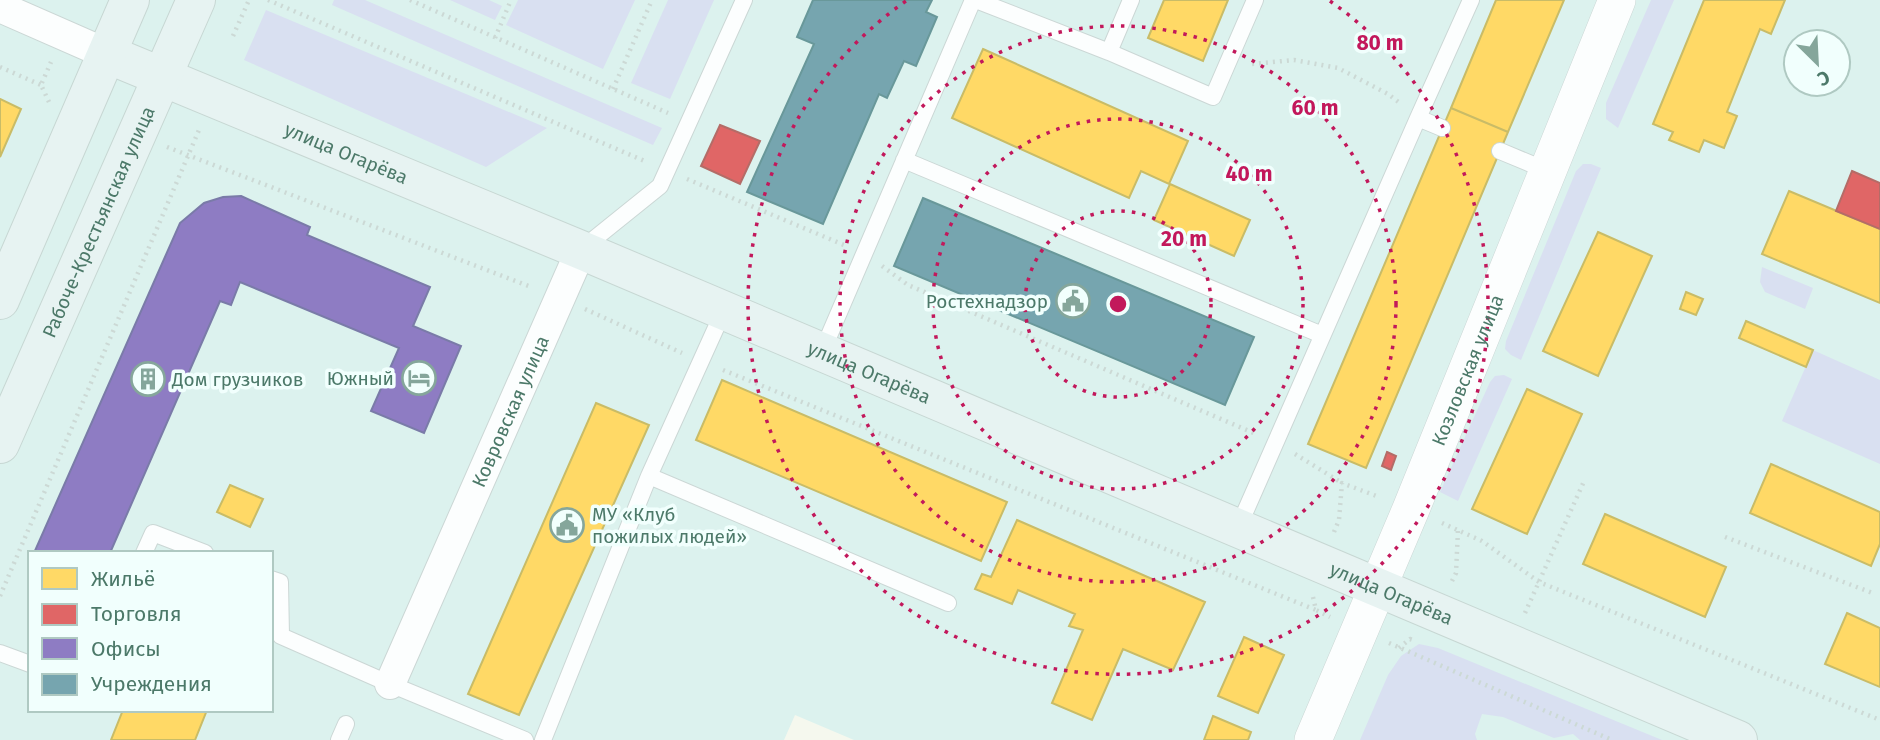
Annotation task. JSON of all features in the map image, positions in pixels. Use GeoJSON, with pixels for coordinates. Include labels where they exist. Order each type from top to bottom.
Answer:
{"type":"FeatureCollection","features":[{"type":"Feature","properties":{"kind":"main road"},"geometry":{"type":"LineString","coordinates":[[0,300],[130,0]]}},
{"type":"Feature","properties":{"kind":"main road","name":"Рабоче-Крестьянская улица"},"geometry":{"type":"LineString","coordinates":[[0,444],[196,0]]}},
{"type":"Feature","properties":{"kind":"main road","name":"улица Огарёва"},"geometry":{"type":"LineString","coordinates":[[107,54],[724,310],[1738,740]]}},
{"type":"Feature","properties":{"kind":"street","name":"Козловская улица"},"geometry":{"type":"LineString","coordinates":[[1313,740],[1411,509],[1617,0]]}},
{"type":"Feature","properties":{"kind":"street","name":"улица Огарёва"},"geometry":{"type":"LineString","coordinates":[[0,7],[107,54]]}},
{"type":"Feature","properties":{"kind":"street","name":"Ковровская улица"},"geometry":{"type":"LineString","coordinates":[[390,684],[581,250]]}},
{"type":"Feature","properties":{"kind":"lane","name":"Ковровская улица"},"geometry":{"type":"LineString","coordinates":[[581,250],[660,186],[744,0]]}},
{"type":"Feature","properties":{"kind":"lane"},"geometry":{"type":"LineString","coordinates":[[822,352],[974,0],[1108,52],[1213,97],[1255,0]]}},
{"type":"Feature","properties":{"kind":"lane"},"geometry":{"type":"LineString","coordinates":[[1108,52],[1131,0]]}},
{"type":"Feature","properties":{"kind":"lane"},"geometry":{"type":"LineString","coordinates":[[1238,528],[1471,0]]}},
{"type":"Feature","properties":{"kind":"lane"},"geometry":{"type":"LineString","coordinates":[[1418,118],[1442,128]]}},
{"type":"Feature","properties":{"kind":"lane"},"geometry":{"type":"LineString","coordinates":[[1500,151],[1548,171]]}},
{"type":"Feature","properties":{"kind":"lane"},"geometry":{"type":"LineString","coordinates":[[904,160],[1322,335]]}},
{"type":"Feature","properties":{"kind":"lane"},"geometry":{"type":"LineString","coordinates":[[543,740],[649,476],[724,310]]}},
{"type":"Feature","properties":{"kind":"lane"},"geometry":{"type":"LineString","coordinates":[[649,476],[948,603]]}},
{"type":"Feature","properties":{"kind":"lane"},"geometry":{"type":"LineString","coordinates":[[145,551],[153,533],[200,551]]}},
{"type":"Feature","properties":{"kind":"lane"},"geometry":{"type":"LineString","coordinates":[[273,580],[280,582],[281,636],[525,740]]}},
{"type":"Feature","properties":{"kind":"lane"},"geometry":{"type":"LineString","coordinates":[[0,653],[28,663]]}},
{"type":"Feature","properties":{"kind":"lane"},"geometry":{"type":"LineString","coordinates":[[339,740],[346,724]]}},
{"type":"Feature","properties":{"kind":"path"},"geometry":{"type":"LineString","coordinates":[[233,36],[249,0]]}},
{"type":"Feature","properties":{"kind":"path"},"geometry":{"type":"LineString","coordinates":[[268,0],[864,253],[908,285],[1276,442],[1342,483]]}},
{"type":"Feature","properties":{"kind":"path"},"geometry":{"type":"LineString","coordinates":[[410,0],[688,122]]}},
{"type":"Feature","properties":{"kind":"path"},"geometry":{"type":"LineString","coordinates":[[495,38],[511,0]]}},
{"type":"Feature","properties":{"kind":"path"},"geometry":{"type":"LineString","coordinates":[[613,89],[652,0]]}},
{"type":"Feature","properties":{"kind":"path"},"geometry":{"type":"LineString","coordinates":[[1226,67],[1294,60],[1338,68],[1388,94],[1418,118]]}},
{"type":"Feature","properties":{"kind":"path"},"geometry":{"type":"LineString","coordinates":[[0,66],[41,85]]}},
{"type":"Feature","properties":{"kind":"path"},"geometry":{"type":"LineString","coordinates":[[0,596],[199,130]]}},
{"type":"Feature","properties":{"kind":"path"},"geometry":{"type":"LineString","coordinates":[[188,154],[559,298],[701,361],[1316,610]]}},
{"type":"Feature","properties":{"kind":"path"},"geometry":{"type":"LineString","coordinates":[[1511,644],[1585,479]]}},
{"type":"Feature","properties":{"kind":"path"},"geometry":{"type":"LineString","coordinates":[[1411,509],[1482,541],[1539,582],[1880,720]]}},
{"type":"Feature","properties":{"kind":"path"},"geometry":{"type":"LineString","coordinates":[[1725,537],[1875,594]]}},
{"type":"Feature","properties":{"kind":"path"},"geometry":{"type":"LineString","coordinates":[[1399,648],[1612,740]]}},
{"type":"Feature","properties":{"kind":"shaded area"},"geometry":{"type":"Polygon","coordinates":[[[0,0],[1880,0],[1880,740],[0,740],[0,0]]]}},
{"type":"Feature","properties":{"kind":"shaded area"},"geometry":{"type":"Polygon","coordinates":[[[334,0],[365,0],[662,128],[653,145],[332,5],[334,0]]]}},
{"type":"Feature","properties":{"kind":"shaded area"},"geometry":{"type":"Polygon","coordinates":[[[450,0],[489,0],[502,6],[495,20],[450,0]]]}},
{"type":"Feature","properties":{"kind":"shaded area"},"geometry":{"type":"Polygon","coordinates":[[[518,0],[635,0],[603,69],[506,25],[518,0]]]}},
{"type":"Feature","properties":{"kind":"shaded area"},"geometry":{"type":"Polygon","coordinates":[[[668,0],[714,0],[670,99],[631,83],[668,0]]]}},
{"type":"Feature","properties":{"kind":"shaded area"},"geometry":{"type":"Polygon","coordinates":[[[1651,0],[1674,0],[1618,128],[1606,119],[1606,103],[1651,0]]]}},
{"type":"Feature","properties":{"kind":"shaded area"},"geometry":{"type":"Polygon","coordinates":[[[266,10],[547,128],[486,167],[244,60],[266,10]]]}},
{"type":"Feature","properties":{"kind":"shaded area"},"geometry":{"type":"Polygon","coordinates":[[[1583,164],[1601,168],[1521,360],[1505,349],[1506,341],[1576,171],[1583,164]]]}},
{"type":"Feature","properties":{"kind":"shaded area"},"geometry":{"type":"Polygon","coordinates":[[[1762,267],[1813,288],[1805,309],[1765,292],[1760,282],[1762,267]]]}},
{"type":"Feature","properties":{"kind":"shaded area"},"geometry":{"type":"Polygon","coordinates":[[[1813,350],[1880,380],[1880,464],[1782,421],[1813,350]]]}},
{"type":"Feature","properties":{"kind":"shaded area"},"geometry":{"type":"Polygon","coordinates":[[[1504,375],[1512,379],[1458,501],[1440,492],[1490,382],[1495,376],[1504,375]]]}},
{"type":"Feature","properties":{"kind":"shaded area"},"geometry":{"type":"Polygon","coordinates":[[[1419,644],[1438,648],[1662,740],[1580,740],[1573,734],[1554,738],[1503,717],[1482,714],[1475,734],[1477,740],[1360,740],[1388,675],[1401,656],[1419,644]]]}},
{"type":"Feature","properties":{"kind":"shaded area"},"geometry":{"type":"Polygon","coordinates":[[[795,715],[854,740],[784,740],[795,715]]]}},
{"type":"Feature","properties":{"kind":"building: Жильё"},"geometry":{"type":"Polygon","coordinates":[[[1164,0],[1228,0],[1203,61],[1148,38],[1164,0]]]}},
{"type":"Feature","properties":{"kind":"building: Жильё"},"geometry":{"type":"Polygon","coordinates":[[[1496,0],[1564,0],[1508,132],[1451,108],[1496,0]]]}},
{"type":"Feature","properties":{"kind":"building: Жильё"},"geometry":{"type":"Polygon","coordinates":[[[1704,0],[1785,0],[1771,34],[1760,29],[1727,112],[1737,116],[1724,148],[1704,140],[1699,152],[1669,140],[1673,132],[1653,124],[1704,0]]]}},
{"type":"Feature","properties":{"kind":"building: Жильё"},"geometry":{"type":"Polygon","coordinates":[[[983,49],[1188,141],[1169,184],[1141,171],[1129,198],[952,118],[983,49]]]}},
{"type":"Feature","properties":{"kind":"building: Жильё"},"geometry":{"type":"Polygon","coordinates":[[[0,99],[21,109],[0,157],[0,99]]]}},
{"type":"Feature","properties":{"kind":"building: Жильё"},"geometry":{"type":"Polygon","coordinates":[[[1451,108],[1508,132],[1366,468],[1308,444],[1451,108]]]}},
{"type":"Feature","properties":{"kind":"building: Жильё"},"geometry":{"type":"Polygon","coordinates":[[[1170,184],[1250,220],[1234,256],[1154,220],[1170,184]]]}},
{"type":"Feature","properties":{"kind":"building: Жильё"},"geometry":{"type":"Polygon","coordinates":[[[1789,191],[1880,229],[1880,303],[1762,254],[1789,191]]]}},
{"type":"Feature","properties":{"kind":"building: Жильё"},"geometry":{"type":"Polygon","coordinates":[[[1598,232],[1652,256],[1598,376],[1543,351],[1598,232]]]}},
{"type":"Feature","properties":{"kind":"building: Жильё"},"geometry":{"type":"Polygon","coordinates":[[[1686,292],[1703,299],[1696,315],[1680,309],[1686,292]]]}},
{"type":"Feature","properties":{"kind":"building: Жильё"},"geometry":{"type":"Polygon","coordinates":[[[1746,321],[1813,350],[1806,367],[1739,338],[1746,321]]]}},
{"type":"Feature","properties":{"kind":"building: Жильё"},"geometry":{"type":"Polygon","coordinates":[[[722,380],[1007,502],[981,561],[696,440],[722,380]]]}},
{"type":"Feature","properties":{"kind":"building: Жильё"},"geometry":{"type":"Polygon","coordinates":[[[1527,389],[1582,414],[1527,534],[1472,509],[1527,389]]]}},
{"type":"Feature","properties":{"kind":"building: Жильё"},"geometry":{"type":"Polygon","coordinates":[[[596,403],[649,425],[519,715],[468,694],[596,403]]]}},
{"type":"Feature","properties":{"kind":"building: Жильё"},"geometry":{"type":"Polygon","coordinates":[[[1771,464],[1880,512],[1880,544],[1871,566],[1750,513],[1771,464]]]}},
{"type":"Feature","properties":{"kind":"building: Жильё"},"geometry":{"type":"Polygon","coordinates":[[[230,485],[263,499],[250,527],[217,512],[230,485]]]}},
{"type":"Feature","properties":{"kind":"building: Жильё"},"geometry":{"type":"Polygon","coordinates":[[[1605,514],[1726,567],[1705,617],[1583,564],[1605,514]]]}},
{"type":"Feature","properties":{"kind":"building: Жильё"},"geometry":{"type":"Polygon","coordinates":[[[1017,520],[1205,602],[1173,670],[1123,649],[1092,720],[1052,703],[1083,630],[1069,626],[1075,614],[1018,590],[1012,604],[975,589],[982,574],[991,577],[1017,520]]]}},
{"type":"Feature","properties":{"kind":"building: Жильё"},"geometry":{"type":"Polygon","coordinates":[[[1847,613],[1880,628],[1880,687],[1825,664],[1847,613]]]}},
{"type":"Feature","properties":{"kind":"building: Жильё"},"geometry":{"type":"Polygon","coordinates":[[[1244,637],[1284,655],[1258,713],[1218,696],[1244,637]]]}},
{"type":"Feature","properties":{"kind":"building: Жильё"},"geometry":{"type":"Polygon","coordinates":[[[122,712],[206,712],[195,740],[111,740],[122,712]]]}},
{"type":"Feature","properties":{"kind":"building: Жильё"},"geometry":{"type":"Polygon","coordinates":[[[1213,716],[1251,732],[1248,740],[1204,740],[1213,716]]]}},
{"type":"Feature","properties":{"kind":"building: Торговля"},"geometry":{"type":"Polygon","coordinates":[[[720,125],[760,141],[740,184],[701,166],[720,125]]]}},
{"type":"Feature","properties":{"kind":"building: Торговля"},"geometry":{"type":"Polygon","coordinates":[[[1852,171],[1880,183],[1880,229],[1836,211],[1852,171]]]}},
{"type":"Feature","properties":{"kind":"building: Торговля"},"geometry":{"type":"Polygon","coordinates":[[[1387,452],[1396,456],[1391,470],[1382,466],[1387,452]]]}},
{"type":"Feature","properties":{"kind":"building: Офисы","name":"Дом грузчиков"},"geometry":{"type":"Polygon","coordinates":[[[241,196],[310,227],[307,235],[430,287],[413,326],[461,346],[424,433],[371,411],[399,348],[240,282],[231,305],[220,301],[111,551],[35,551],[180,223],[204,203],[223,197],[241,196]]]}},
{"type":"Feature","properties":{"kind":"building: Учреждения"},"geometry":{"type":"Polygon","coordinates":[[[813,0],[932,0],[926,12],[937,17],[916,66],[904,61],[887,98],[879,94],[823,224],[747,192],[814,44],[797,37],[813,0]]]}},
{"type":"Feature","properties":{"kind":"building: Учреждения","name":"Ростехнадзор"},"geometry":{"type":"Polygon","coordinates":[[[923,198],[1254,337],[1225,405],[894,266],[923,198]]]}},
{"type":"Feature","properties":{"kind":"place","name":"Ростехнадзор"},"geometry":{"type":"Point","coordinates":[1073,301]}},
{"type":"Feature","properties":{"kind":"place","name":"Южный"},"geometry":{"type":"Point","coordinates":[419,378]}},
{"type":"Feature","properties":{"kind":"place","name":"Дом грузчиков"},"geometry":{"type":"Point","coordinates":[148,379]}},
{"type":"Feature","properties":{"kind":"place","name":"МУ «Клуб пожилых людей»"},"geometry":{"type":"Point","coordinates":[567,525]}}]}
